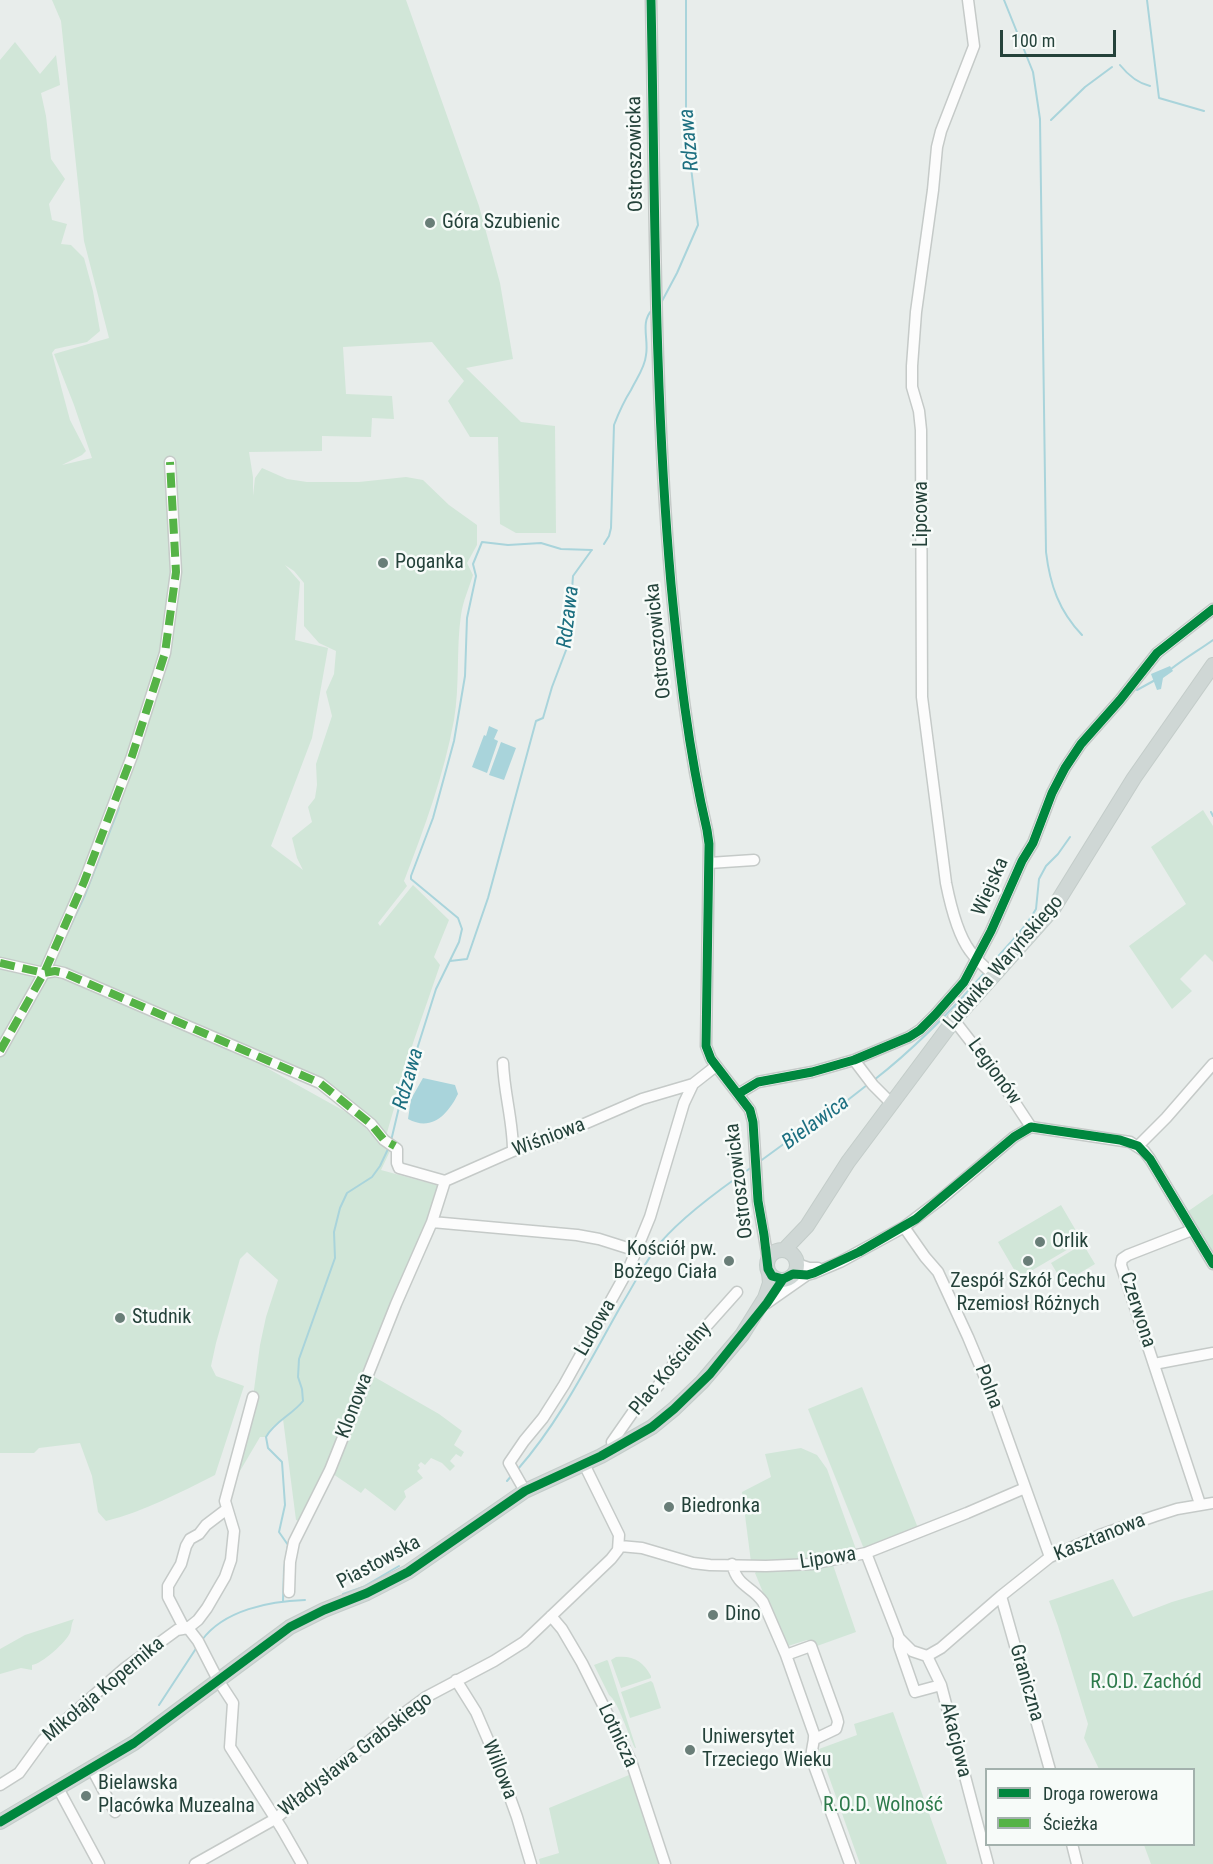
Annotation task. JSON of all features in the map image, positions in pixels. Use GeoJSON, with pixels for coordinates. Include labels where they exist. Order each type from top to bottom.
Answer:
{"type":"FeatureCollection","features":[{"type":"Feature","properties":{"kind":"main road","name":"Ludwika Waryńskiego"},"geometry":{"type":"LineString","coordinates":[[792,1264],[807,1226],[848,1162],[954,1020],[986,967],[1057,904],[1134,778],[1213,666]]}},
{"type":"Feature","properties":{"kind":"main road"},"geometry":{"type":"LineString","coordinates":[[773,1253],[792,1264],[776,1278],[769,1266],[773,1253]]}},
{"type":"Feature","properties":{"kind":"main road","name":"Piastowska"},"geometry":{"type":"LineString","coordinates":[[0,1822],[141,1739],[276,1636],[324,1610],[368,1593],[412,1569],[518,1480],[584,1464],[658,1422],[690,1394],[721,1361],[767,1303],[792,1264]]}},
{"type":"Feature","properties":{"kind":"main road","name":"Piastowska"},"geometry":{"type":"LineString","coordinates":[[755,1316],[769,1288],[771,1280],[769,1266]]}},
{"type":"Feature","properties":{"kind":"street","name":"Ostroszowicka"},"geometry":{"type":"LineString","coordinates":[[651,0],[660,434],[678,665],[688,733],[707,830],[709,863],[705,1028],[707,1053],[750,1110],[754,1162],[769,1266]]}},
{"type":"Feature","properties":{"kind":"street","name":"Lipcowa"},"geometry":{"type":"LineString","coordinates":[[968,0],[974,46],[941,130],[937,147],[916,312],[911,378],[921,430],[924,717],[948,896],[966,945],[986,967]]}},
{"type":"Feature","properties":{"kind":"street"},"geometry":{"type":"LineString","coordinates":[[0,1051],[44,973],[84,882],[132,756],[165,653],[176,572],[170,462]]}},
{"type":"Feature","properties":{"kind":"street","name":"Wiejska"},"geometry":{"type":"LineString","coordinates":[[738,1094],[758,1082],[812,1072],[854,1060],[920,1030],[964,982],[986,967],[991,931],[1022,861],[1033,843],[1052,793],[1065,768],[1081,744],[1157,653],[1213,609]]}},
{"type":"Feature","properties":{"kind":"street"},"geometry":{"type":"LineString","coordinates":[[709,863],[754,860]]}},
{"type":"Feature","properties":{"kind":"street"},"geometry":{"type":"LineString","coordinates":[[0,963],[44,973],[55,971],[64,973],[320,1083],[391,1144],[398,1152],[397,1163],[401,1170],[446,1180]]}},
{"type":"Feature","properties":{"kind":"street","name":"Legionów"},"geometry":{"type":"LineString","coordinates":[[954,1020],[1002,1083],[1031,1126]]}},
{"type":"Feature","properties":{"kind":"street"},"geometry":{"type":"LineString","coordinates":[[854,1060],[891,1103]]}},
{"type":"Feature","properties":{"kind":"street"},"geometry":{"type":"LineString","coordinates":[[503,1064],[504,1085],[513,1132],[513,1151]]}},
{"type":"Feature","properties":{"kind":"street"},"geometry":{"type":"LineString","coordinates":[[1138,1146],[1213,1065]]}},
{"type":"Feature","properties":{"kind":"street","name":"Wiśniowa"},"geometry":{"type":"LineString","coordinates":[[446,1180],[662,1092],[693,1084],[716,1066]]}},
{"type":"Feature","properties":{"kind":"street","name":"Ludowa"},"geometry":{"type":"LineString","coordinates":[[518,1480],[509,1462],[543,1418],[564,1385],[619,1289],[637,1251],[650,1217],[684,1103],[693,1084]]}},
{"type":"Feature","properties":{"kind":"street"},"geometry":{"type":"LineString","coordinates":[[792,1264],[808,1268],[825,1268],[904,1227],[1014,1137],[1031,1126],[1120,1140],[1138,1146],[1150,1159],[1213,1264]]}},
{"type":"Feature","properties":{"kind":"street","name":"Klonowa"},"geometry":{"type":"LineString","coordinates":[[289,1592],[290,1562],[294,1542],[330,1470],[396,1304],[432,1222],[446,1180]]}},
{"type":"Feature","properties":{"kind":"street"},"geometry":{"type":"LineString","coordinates":[[432,1222],[577,1235],[599,1239],[637,1251]]}},
{"type":"Feature","properties":{"kind":"street","name":"Polna"},"geometry":{"type":"LineString","coordinates":[[904,1227],[938,1272],[959,1317],[991,1392],[1050,1557]]}},
{"type":"Feature","properties":{"kind":"street","name":"Czerwona"},"geometry":{"type":"LineString","coordinates":[[1192,1230],[1122,1259],[1121,1265],[1200,1504]]}},
{"type":"Feature","properties":{"kind":"street","name":"Ostroszowicka"},"geometry":{"type":"LineString","coordinates":[[764,1235],[792,1264]]}},
{"type":"Feature","properties":{"kind":"street","name":"Piastowska"},"geometry":{"type":"LineString","coordinates":[[767,1303],[792,1264]]}},
{"type":"Feature","properties":{"kind":"street","name":"Plac Kościelny"},"geometry":{"type":"LineString","coordinates":[[614,1449],[612,1442],[635,1409],[658,1386],[678,1358],[737,1292]]}},
{"type":"Feature","properties":{"kind":"street","name":"Czerwona"},"geometry":{"type":"LineString","coordinates":[[1154,1364],[1213,1353]]}},
{"type":"Feature","properties":{"kind":"street"},"geometry":{"type":"LineString","coordinates":[[188,1628],[207,1608],[225,1577],[231,1560],[234,1531],[225,1500],[253,1397]]}},
{"type":"Feature","properties":{"kind":"street"},"geometry":{"type":"LineString","coordinates":[[584,1464],[619,1535],[620,1546]]}},
{"type":"Feature","properties":{"kind":"street","name":"Lipowa"},"geometry":{"type":"LineString","coordinates":[[620,1546],[663,1553],[693,1563],[710,1565],[812,1564],[866,1552],[1025,1488]]}},
{"type":"Feature","properties":{"kind":"street","name":"Kasztanowa"},"geometry":{"type":"LineString","coordinates":[[927,1656],[941,1648],[1050,1557],[1111,1531],[1177,1509],[1213,1503]]}},
{"type":"Feature","properties":{"kind":"street"},"geometry":{"type":"LineString","coordinates":[[226,1509],[206,1525],[199,1534],[190,1539],[181,1564],[168,1586],[168,1597],[183,1626],[188,1628],[198,1641],[233,1703],[230,1747],[302,1864]]}},
{"type":"Feature","properties":{"kind":"street","name":"Władysława Grabskiego"},"geometry":{"type":"LineString","coordinates":[[195,1864],[275,1819],[426,1697],[494,1661],[524,1642],[615,1555],[620,1546]]}},
{"type":"Feature","properties":{"kind":"street","name":"Akacjowa"},"geometry":{"type":"LineString","coordinates":[[866,1552],[899,1638],[899,1646],[915,1692],[941,1685]]}},
{"type":"Feature","properties":{"kind":"street"},"geometry":{"type":"LineString","coordinates":[[732,1564],[740,1582],[758,1595],[763,1602],[786,1654],[815,1739],[811,1752],[812,1760],[850,1864]]}},
{"type":"Feature","properties":{"kind":"street","name":"Graniczna"},"geometry":{"type":"LineString","coordinates":[[1001,1596],[1049,1768]]}},
{"type":"Feature","properties":{"kind":"street","name":"Lotnicza"},"geometry":{"type":"LineString","coordinates":[[551,1616],[562,1629],[582,1663],[631,1761],[665,1864]]}},
{"type":"Feature","properties":{"kind":"street","name":"Mikołaja Kopernika"},"geometry":{"type":"LineString","coordinates":[[0,1785],[19,1773],[44,1740],[125,1668],[177,1630],[188,1628]]}},
{"type":"Feature","properties":{"kind":"street","name":"Akacjowa"},"geometry":{"type":"LineString","coordinates":[[899,1638],[912,1651],[927,1656],[941,1685],[988,1864]]}},
{"type":"Feature","properties":{"kind":"street"},"geometry":{"type":"LineString","coordinates":[[786,1654],[811,1646],[837,1718],[836,1729],[815,1739]]}},
{"type":"Feature","properties":{"kind":"street","name":"Willowa"},"geometry":{"type":"LineString","coordinates":[[456,1680],[476,1712],[495,1756],[517,1816],[531,1864]]}},
{"type":"Feature","properties":{"kind":"street"},"geometry":{"type":"LineString","coordinates":[[92,1769],[115,1812]]}},
{"type":"Feature","properties":{"kind":"street"},"geometry":{"type":"LineString","coordinates":[[58,1788],[99,1864]]}},
{"type":"Feature","properties":{"kind":"street"},"geometry":{"type":"LineString","coordinates":[[1072,1846],[1077,1864]]}},
{"type":"Feature","properties":{"kind":"green space"},"geometry":{"type":"Polygon","coordinates":[[[52,0],[406,0],[479,206],[500,283],[513,359],[466,368],[521,422],[555,426],[556,533],[516,533],[500,524],[498,437],[470,437],[448,401],[464,381],[432,342],[343,347],[346,394],[392,396],[394,419],[372,418],[371,437],[322,436],[322,451],[249,452],[253,496],[255,478],[262,468],[287,479],[307,482],[359,482],[406,477],[423,480],[449,505],[477,525],[477,545],[467,563],[473,575],[461,615],[456,707],[445,761],[404,881],[407,886],[378,923],[380,926],[413,885],[449,920],[434,957],[440,965],[413,1043],[386,1136],[326,1088],[271,1062],[267,1068],[355,1117],[378,1141],[389,1147],[390,1151],[381,1170],[440,1186],[410,1272],[302,1522],[296,1520],[283,1419],[272,1427],[266,1437],[260,1437],[227,1493],[253,1397],[266,1317],[278,1280],[247,1252],[240,1259],[211,1366],[216,1376],[244,1386],[215,1475],[148,1507],[106,1521],[98,1512],[92,1476],[80,1443],[39,1448],[34,1453],[0,1453],[0,60],[15,42],[40,74],[56,55],[60,85],[41,93],[51,159],[65,179],[49,204],[52,220],[67,224],[61,244],[71,245],[84,258],[100,331],[87,342],[55,349],[52,353],[70,420],[86,451],[62,465],[92,458],[54,354],[109,338],[84,241],[61,21],[52,0]],[[285,565],[300,582],[295,640],[328,648],[312,738],[271,846],[303,870],[292,838],[312,822],[308,807],[315,798],[316,764],[332,716],[326,692],[334,674],[336,651],[319,643],[304,626],[304,583],[294,571],[285,565]]]}},
{"type":"Feature","properties":{"kind":"green space"},"geometry":{"type":"Polygon","coordinates":[[[1203,810],[1213,826],[1213,962],[1205,954],[1180,979],[1192,991],[1172,1009],[1129,946],[1186,904],[1151,847],[1203,810]]]}},
{"type":"Feature","properties":{"kind":"green space"},"geometry":{"type":"Polygon","coordinates":[[[1213,1194],[1213,1255],[1187,1212],[1213,1194]]]}},
{"type":"Feature","properties":{"kind":"green space","name":"Orlik"},"geometry":{"type":"Polygon","coordinates":[[[1061,1205],[1082,1241],[1019,1278],[998,1242],[1061,1205]]]}},
{"type":"Feature","properties":{"kind":"green space"},"geometry":{"type":"Polygon","coordinates":[[[1083,1244],[1095,1264],[1063,1283],[1051,1263],[1083,1244]]]}},
{"type":"Feature","properties":{"kind":"green space"},"geometry":{"type":"Polygon","coordinates":[[[371,1375],[439,1414],[462,1431],[454,1445],[464,1452],[461,1457],[456,1454],[450,1461],[455,1466],[450,1471],[442,1463],[431,1458],[425,1465],[421,1462],[417,1471],[423,1478],[404,1491],[406,1497],[395,1511],[365,1488],[361,1493],[333,1474],[371,1375]]]}},
{"type":"Feature","properties":{"kind":"green space"},"geometry":{"type":"Polygon","coordinates":[[[862,1387],[918,1528],[864,1549],[808,1409],[862,1387]]]}},
{"type":"Feature","properties":{"kind":"green space"},"geometry":{"type":"Polygon","coordinates":[[[801,1448],[817,1455],[827,1469],[857,1552],[815,1560],[751,1562],[742,1492],[771,1477],[765,1454],[801,1448]]]}},
{"type":"Feature","properties":{"kind":"green space"},"geometry":{"type":"Polygon","coordinates":[[[833,1565],[856,1632],[817,1646],[807,1640],[788,1646],[784,1643],[755,1573],[833,1565]]]}},
{"type":"Feature","properties":{"kind":"green space","name":"R.O.D. Zachód"},"geometry":{"type":"Polygon","coordinates":[[[1113,1579],[1133,1617],[1213,1590],[1213,1864],[1151,1864],[1144,1846],[1195,1846],[1195,1768],[1099,1768],[1084,1738],[1088,1724],[1049,1601],[1113,1579]]]}},
{"type":"Feature","properties":{"kind":"green space"},"geometry":{"type":"Polygon","coordinates":[[[74,1619],[70,1633],[64,1642],[47,1657],[32,1665],[32,1670],[21,1668],[0,1674],[0,1649],[25,1635],[74,1619]]]}},
{"type":"Feature","properties":{"kind":"green space"},"geometry":{"type":"Polygon","coordinates":[[[616,1657],[637,1660],[645,1666],[651,1678],[621,1688],[611,1660],[616,1657]]]}},
{"type":"Feature","properties":{"kind":"green space"},"geometry":{"type":"Polygon","coordinates":[[[607,1660],[636,1748],[616,1704],[594,1665],[607,1660]]]}},
{"type":"Feature","properties":{"kind":"green space"},"geometry":{"type":"Polygon","coordinates":[[[651,1681],[661,1708],[630,1718],[621,1692],[651,1681]]]}},
{"type":"Feature","properties":{"kind":"green space","name":"R.O.D. Wolność"},"geometry":{"type":"Polygon","coordinates":[[[893,1712],[947,1864],[860,1864],[819,1749],[857,1735],[854,1724],[893,1712]]]}},
{"type":"Feature","properties":{"kind":"green space"},"geometry":{"type":"Polygon","coordinates":[[[629,1775],[659,1864],[540,1864],[539,1859],[559,1853],[549,1808],[629,1775]]]}},
{"type":"Feature","properties":{"kind":"water"},"geometry":{"type":"Polygon","coordinates":[[[1170,666],[1173,671],[1163,678],[1161,689],[1157,690],[1151,674],[1170,666]]]}},
{"type":"Feature","properties":{"kind":"water"},"geometry":{"type":"Polygon","coordinates":[[[489,726],[498,730],[494,739],[498,741],[487,773],[472,767],[489,726]]]}},
{"type":"Feature","properties":{"kind":"water"},"geometry":{"type":"Polygon","coordinates":[[[501,742],[516,748],[504,780],[489,775],[501,742]]]}},
{"type":"Feature","properties":{"kind":"water"},"geometry":{"type":"Polygon","coordinates":[[[423,1078],[455,1085],[458,1094],[444,1114],[432,1122],[425,1123],[408,1119],[411,1099],[423,1078]]]}},
{"type":"Feature","properties":{"kind":"waterway","name":"Rdzawa"},"geometry":{"type":"LineString","coordinates":[[661,303],[698,225],[686,110],[686,0]]}},
{"type":"Feature","properties":{"kind":"waterway"},"geometry":{"type":"LineString","coordinates":[[1004,0],[1033,72],[1040,119],[1046,552],[1050,576],[1057,597],[1067,617],[1082,635]]}},
{"type":"Feature","properties":{"kind":"waterway"},"geometry":{"type":"LineString","coordinates":[[1147,0],[1159,98],[1204,111]]}},
{"type":"Feature","properties":{"kind":"waterway"},"geometry":{"type":"LineString","coordinates":[[1120,65],[1133,78],[1150,86]]}},
{"type":"Feature","properties":{"kind":"waterway"},"geometry":{"type":"LineString","coordinates":[[1051,120],[1085,87],[1112,67]]}},
{"type":"Feature","properties":{"kind":"waterway","name":"Rdzawa"},"geometry":{"type":"LineString","coordinates":[[604,544],[611,528],[614,425],[644,364],[647,349],[646,320],[652,310]]}},
{"type":"Feature","properties":{"kind":"waterway"},"geometry":{"type":"LineString","coordinates":[[391,1141],[400,1103],[436,989],[459,942],[462,929],[458,918],[411,879],[411,876],[433,818],[454,741],[465,676],[467,618],[476,576],[473,564],[482,542],[508,545],[541,543],[561,549],[592,550]]}},
{"type":"Feature","properties":{"kind":"waterway","name":"Rdzawa"},"geometry":{"type":"LineString","coordinates":[[450,961],[467,959],[488,898],[536,721],[543,718],[568,645],[573,576],[591,551]]}},
{"type":"Feature","properties":{"kind":"waterway","name":"Bielawica"},"geometry":{"type":"LineString","coordinates":[[1171,669],[1213,640]]}},
{"type":"Feature","properties":{"kind":"waterway","name":"Bielawica"},"geometry":{"type":"LineString","coordinates":[[1137,690],[1157,679]]}},
{"type":"Feature","properties":{"kind":"waterway"},"geometry":{"type":"LineString","coordinates":[[63,942],[85,895],[119,808]]}},
{"type":"Feature","properties":{"kind":"waterway"},"geometry":{"type":"LineString","coordinates":[[1211,812],[1213,816]]}},
{"type":"Feature","properties":{"kind":"waterway","name":"Bielawica"},"geometry":{"type":"LineString","coordinates":[[990,965],[1031,917],[1036,909],[1039,879],[1046,866],[1070,837]]}},
{"type":"Feature","properties":{"kind":"waterway","name":"Bielawica"},"geometry":{"type":"LineString","coordinates":[[874,1080],[932,1028],[986,971]]}},
{"type":"Feature","properties":{"kind":"waterway","name":"Bielawica"},"geometry":{"type":"LineString","coordinates":[[759,1162],[796,1135],[821,1121],[867,1085]]}},
{"type":"Feature","properties":{"kind":"waterway","name":"Rdzawa"},"geometry":{"type":"LineString","coordinates":[[283,1601],[284,1569],[288,1545],[279,1532],[285,1505],[282,1462],[268,1448],[266,1437],[303,1401],[298,1377],[299,1359],[335,1258],[334,1232],[340,1208],[347,1193],[372,1177],[388,1149]]}},
{"type":"Feature","properties":{"kind":"waterway","name":"Bielawica"},"geometry":{"type":"LineString","coordinates":[[518,1469],[561,1410],[655,1249],[692,1212],[752,1167]]}},
{"type":"Feature","properties":{"kind":"waterway","name":"Bielawica"},"geometry":{"type":"LineString","coordinates":[[507,1481],[512,1475]]}},
{"type":"Feature","properties":{"kind":"waterway","name":"Bielawica"},"geometry":{"type":"LineString","coordinates":[[343,1594],[363,1587],[399,1566]]}},
{"type":"Feature","properties":{"kind":"waterway","name":"Bielawica"},"geometry":{"type":"LineString","coordinates":[[202,1640],[222,1621],[235,1614],[277,1602],[305,1600]]}},
{"type":"Feature","properties":{"kind":"waterway","name":"Bielawica"},"geometry":{"type":"LineString","coordinates":[[159,1705],[197,1647]]}},
{"type":"Feature","properties":{"kind":"marked path"},"geometry":{"type":"LineString","coordinates":[[0,1051],[44,973],[84,882],[132,756],[165,653],[176,572],[170,462]]}},
{"type":"Feature","properties":{"kind":"marked path"},"geometry":{"type":"LineString","coordinates":[[0,963],[44,973],[55,971],[64,973],[320,1083],[371,1124],[384,1140],[395,1146]]}},
{"type":"Feature","properties":{"kind":"cycle path"},"geometry":{"type":"LineString","coordinates":[[651,0],[656,292],[665,511],[685,708],[709,844],[706,1046],[711,1059],[750,1110],[753,1122],[758,1201],[768,1269],[772,1276],[783,1279],[793,1274],[807,1275],[859,1252],[916,1219],[1014,1137],[1031,1127],[1120,1140],[1138,1146],[1150,1159],[1213,1264]]}},
{"type":"Feature","properties":{"kind":"cycle path"},"geometry":{"type":"LineString","coordinates":[[738,1094],[758,1082],[812,1072],[854,1060],[909,1037],[935,1015],[964,982],[991,931],[1022,861],[1033,843],[1052,793],[1081,744],[1157,653],[1213,609]]}},
{"type":"Feature","properties":{"kind":"cycle path"},"geometry":{"type":"LineString","coordinates":[[0,1822],[134,1743],[290,1627],[408,1572],[525,1491],[601,1456],[652,1427],[710,1374],[767,1303],[783,1279]]}},
{"type":"Feature","properties":{"kind":"place","name":"Góra Szubienic"},"geometry":{"type":"Point","coordinates":[430,223]}},
{"type":"Feature","properties":{"kind":"place","name":"Poganka"},"geometry":{"type":"Point","coordinates":[383,563]}},
{"type":"Feature","properties":{"kind":"place","name":"Orlik"},"geometry":{"type":"Point","coordinates":[1040,1242]}},
{"type":"Feature","properties":{"kind":"place","name":"Kościół pw. Bożego Ciała"},"geometry":{"type":"Point","coordinates":[729,1261]}},
{"type":"Feature","properties":{"kind":"place","name":"Zespół Szkół Cechu Rzemiosł Różnych"},"geometry":{"type":"Point","coordinates":[1028,1261]}},
{"type":"Feature","properties":{"kind":"place","name":"Studnik"},"geometry":{"type":"Point","coordinates":[120,1318]}},
{"type":"Feature","properties":{"kind":"place","name":"Biedronka"},"geometry":{"type":"Point","coordinates":[669,1507]}},
{"type":"Feature","properties":{"kind":"place","name":"Dino"},"geometry":{"type":"Point","coordinates":[713,1615]}},
{"type":"Feature","properties":{"kind":"place","name":"Uniwersytet Trzeciego Wieku"},"geometry":{"type":"Point","coordinates":[690,1750]}},
{"type":"Feature","properties":{"kind":"place","name":"Bielawska Placówka Muzealna"},"geometry":{"type":"Point","coordinates":[86,1796]}}]}
